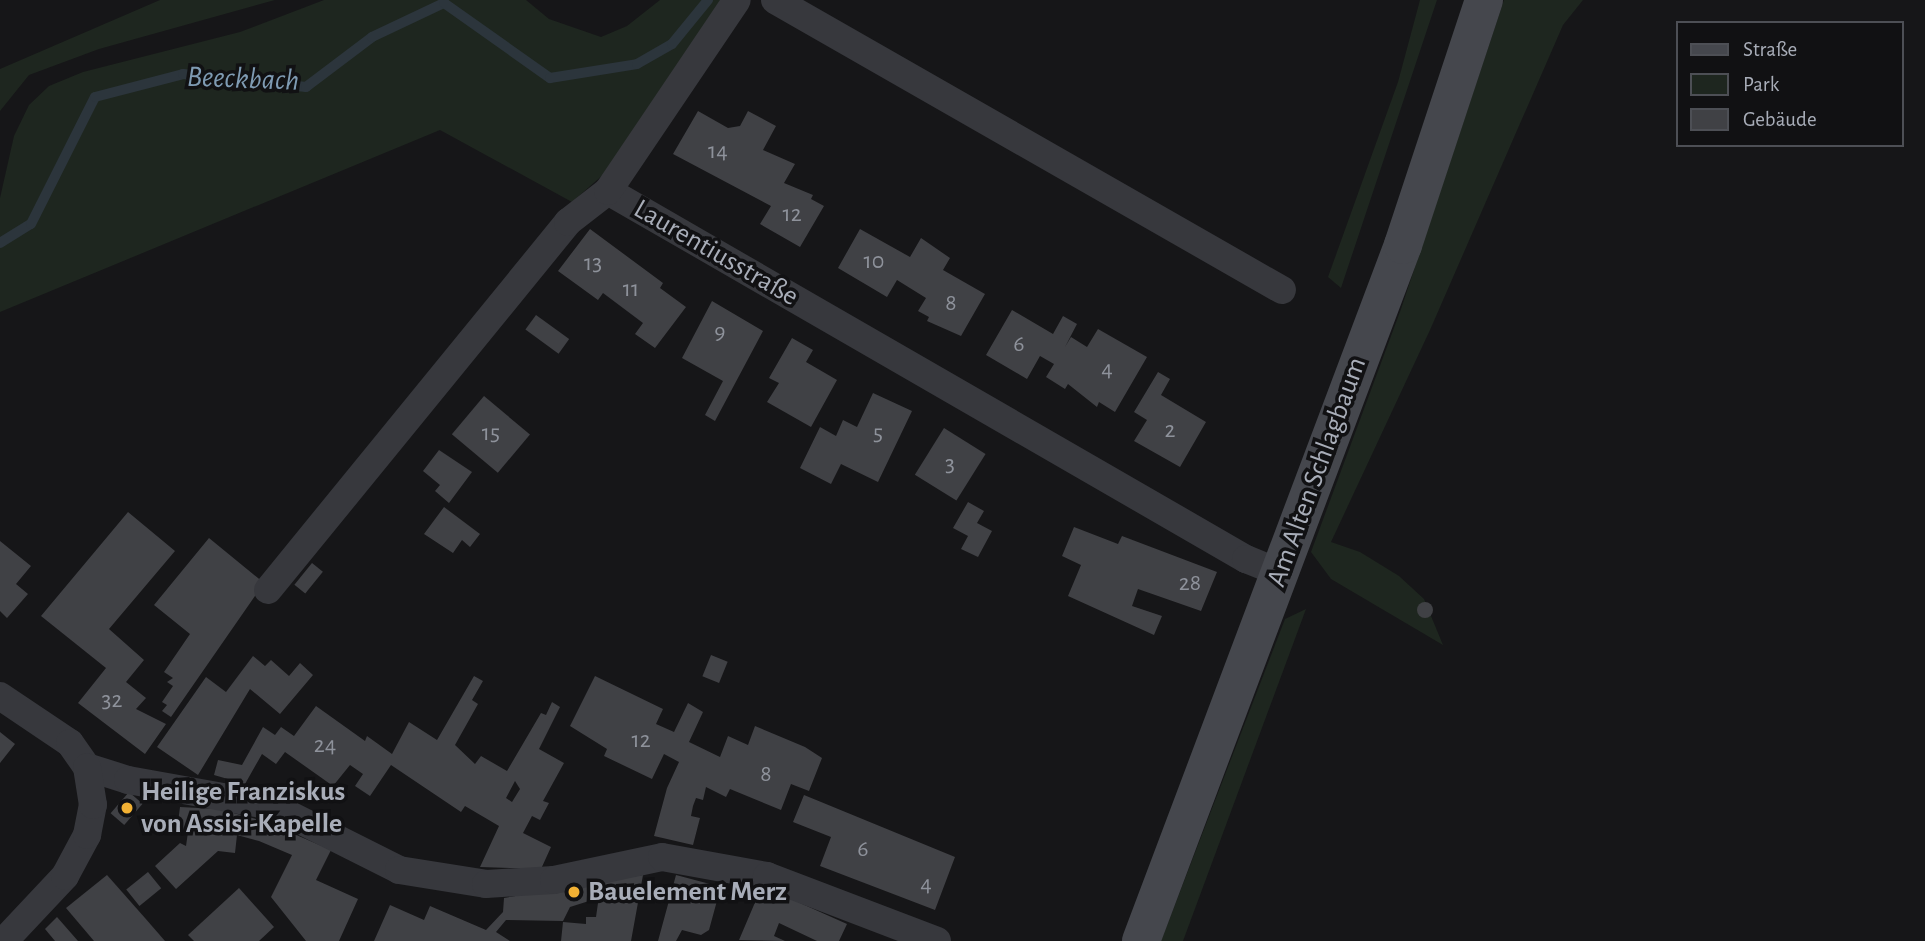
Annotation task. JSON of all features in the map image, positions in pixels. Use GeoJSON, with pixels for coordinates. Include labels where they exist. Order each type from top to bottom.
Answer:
{"type":"FeatureCollection","features":[{"type":"Feature","properties":{"kind":"main road","name":"Am Alten Schlagbaum"},"geometry":{"type":"LineString","coordinates":[[1141,941],[1453,104],[1484,0]]}},
{"type":"Feature","properties":{"kind":"street"},"geometry":{"type":"LineString","coordinates":[[608,191],[737,0]]}},
{"type":"Feature","properties":{"kind":"street"},"geometry":{"type":"LineString","coordinates":[[775,0],[1282,290]]}},
{"type":"Feature","properties":{"kind":"street","name":"Laurentiusstraße"},"geometry":{"type":"LineString","coordinates":[[268,590],[568,222],[608,191],[1246,559],[1280,573]]}},
{"type":"Feature","properties":{"kind":"street"},"geometry":{"type":"LineString","coordinates":[[0,696],[70,743],[87,767],[93,805],[87,835],[65,876],[4,941]]}},
{"type":"Feature","properties":{"kind":"street"},"geometry":{"type":"LineString","coordinates":[[87,767],[128,780],[272,806],[400,870],[486,884],[554,880],[662,857],[767,876],[937,941]]}},
{"type":"Feature","properties":{"kind":"green space"},"geometry":{"type":"Polygon","coordinates":[[[160,0],[275,0],[99,49],[29,75],[0,111],[0,69],[160,0]]]}},
{"type":"Feature","properties":{"kind":"green space"},"geometry":{"type":"Polygon","coordinates":[[[324,0],[526,0],[549,19],[601,37],[627,26],[660,0],[727,0],[605,173],[572,202],[440,130],[0,312],[0,198],[14,136],[29,105],[49,86],[83,72],[240,32],[324,0]]]}},
{"type":"Feature","properties":{"kind":"green space"},"geometry":{"type":"Polygon","coordinates":[[[1420,0],[1437,0],[1341,288],[1328,277],[1398,82],[1420,0]]]}},
{"type":"Feature","properties":{"kind":"green space"},"geometry":{"type":"Polygon","coordinates":[[[1504,0],[1583,0],[1563,25],[1430,330],[1331,542],[1360,552],[1399,576],[1424,599],[1443,645],[1331,579],[1311,552],[1401,309],[1504,0]]]}},
{"type":"Feature","properties":{"kind":"green space"},"geometry":{"type":"Polygon","coordinates":[[[1306,609],[1183,941],[1161,941],[1285,619],[1306,609]]]}},
{"type":"Feature","properties":{"kind":"building"},"geometry":{"type":"Polygon","coordinates":[[[698,111],[728,128],[740,126],[748,111],[776,126],[763,150],[795,164],[784,183],[813,195],[811,199],[824,206],[800,247],[760,224],[771,206],[673,154],[698,111]]]}},
{"type":"Feature","properties":{"kind":"building"},"geometry":{"type":"Polygon","coordinates":[[[590,229],[663,283],[660,288],[686,307],[655,348],[635,334],[643,323],[603,293],[598,300],[558,271],[590,229]]]}},
{"type":"Feature","properties":{"kind":"building"},"geometry":{"type":"Polygon","coordinates":[[[860,229],[910,257],[921,238],[950,258],[943,270],[985,294],[961,336],[927,321],[929,317],[918,311],[926,298],[897,280],[887,297],[838,268],[860,229]]]}},
{"type":"Feature","properties":{"kind":"building"},"geometry":{"type":"Polygon","coordinates":[[[712,301],[763,331],[715,421],[705,415],[723,381],[682,358],[712,301]]]}},
{"type":"Feature","properties":{"kind":"building"},"geometry":{"type":"Polygon","coordinates":[[[1012,310],[1053,334],[1063,316],[1077,324],[1065,347],[1071,337],[1087,347],[1098,329],[1147,357],[1115,412],[1099,402],[1097,407],[1068,384],[1065,389],[1046,377],[1054,364],[1040,356],[1027,379],[986,355],[1012,310]]]}},
{"type":"Feature","properties":{"kind":"building"},"geometry":{"type":"Polygon","coordinates":[[[536,315],[569,339],[559,354],[525,330],[536,315]]]}},
{"type":"Feature","properties":{"kind":"building"},"geometry":{"type":"Polygon","coordinates":[[[792,338],[813,350],[806,362],[837,380],[811,427],[767,402],[779,383],[769,378],[792,338]]]}},
{"type":"Feature","properties":{"kind":"building"},"geometry":{"type":"Polygon","coordinates":[[[1158,372],[1170,379],[1161,395],[1206,422],[1180,467],[1134,441],[1147,420],[1134,412],[1158,372]]]}},
{"type":"Feature","properties":{"kind":"building"},"geometry":{"type":"Polygon","coordinates":[[[873,393],[912,411],[878,482],[841,464],[831,484],[800,468],[820,427],[836,436],[843,420],[857,427],[873,393]]]}},
{"type":"Feature","properties":{"kind":"building"},"geometry":{"type":"Polygon","coordinates":[[[484,396],[530,435],[498,473],[452,434],[484,396]]]}},
{"type":"Feature","properties":{"kind":"building"},"geometry":{"type":"Polygon","coordinates":[[[944,428],[986,454],[956,501],[915,475],[944,428]]]}},
{"type":"Feature","properties":{"kind":"building"},"geometry":{"type":"Polygon","coordinates":[[[439,450],[472,472],[449,503],[435,491],[440,485],[423,471],[439,450]]]}},
{"type":"Feature","properties":{"kind":"building"},"geometry":{"type":"Polygon","coordinates":[[[968,502],[984,511],[977,523],[992,531],[978,557],[961,549],[968,536],[953,528],[968,502]]]}},
{"type":"Feature","properties":{"kind":"building"},"geometry":{"type":"Polygon","coordinates":[[[444,507],[480,534],[470,547],[462,540],[453,553],[424,534],[444,507]]]}},
{"type":"Feature","properties":{"kind":"building"},"geometry":{"type":"Polygon","coordinates":[[[128,512],[175,551],[109,629],[144,660],[126,682],[146,698],[136,709],[166,724],[145,754],[78,703],[106,668],[41,616],[128,512]]]}},
{"type":"Feature","properties":{"kind":"building"},"geometry":{"type":"Polygon","coordinates":[[[1074,527],[1118,544],[1122,536],[1217,572],[1201,611],[1138,589],[1132,606],[1162,616],[1154,635],[1068,596],[1081,565],[1062,556],[1074,527]]]}},
{"type":"Feature","properties":{"kind":"building"},"geometry":{"type":"Polygon","coordinates":[[[209,538],[264,583],[171,717],[162,711],[167,705],[162,702],[173,686],[167,682],[173,678],[164,672],[190,634],[154,605],[209,538]]]}},
{"type":"Feature","properties":{"kind":"building"},"geometry":{"type":"Polygon","coordinates":[[[0,541],[31,566],[16,584],[28,594],[7,618],[0,611],[0,541]]]}},
{"type":"Feature","properties":{"kind":"building"},"geometry":{"type":"Polygon","coordinates":[[[312,563],[323,572],[305,594],[294,585],[312,563]]]}},
{"type":"Feature","properties":{"kind":"building"},"geometry":{"type":"Polygon","coordinates":[[[1425,602],[1431,604],[1431,616],[1425,618],[1419,616],[1417,610],[1419,604],[1425,602]]]}},
{"type":"Feature","properties":{"kind":"building"},"geometry":{"type":"Polygon","coordinates":[[[711,655],[728,662],[719,683],[702,676],[711,655]]]}},
{"type":"Feature","properties":{"kind":"building"},"geometry":{"type":"Polygon","coordinates":[[[253,656],[265,666],[271,660],[289,676],[300,663],[313,675],[280,714],[250,689],[198,775],[157,747],[206,677],[226,692],[253,656]]]}},
{"type":"Feature","properties":{"kind":"building"},"geometry":{"type":"Polygon","coordinates":[[[474,676],[483,681],[472,700],[478,704],[455,745],[475,764],[481,756],[507,771],[541,713],[546,715],[552,702],[560,707],[539,749],[564,763],[543,801],[549,803],[540,820],[532,816],[523,833],[551,847],[541,869],[480,867],[499,826],[465,806],[461,812],[391,765],[370,796],[355,786],[363,774],[350,765],[333,786],[285,752],[276,764],[262,754],[245,784],[214,775],[218,760],[242,765],[263,727],[275,735],[281,727],[294,736],[316,706],[365,741],[367,736],[392,754],[409,722],[437,740],[474,676]],[[515,781],[506,798],[512,802],[520,789],[515,781]]]}},
{"type":"Feature","properties":{"kind":"building"},"geometry":{"type":"Polygon","coordinates":[[[595,676],[663,709],[656,724],[674,732],[688,703],[703,712],[689,742],[720,757],[728,736],[748,745],[755,726],[805,747],[822,758],[809,791],[791,784],[781,810],[730,789],[726,797],[706,787],[703,800],[696,798],[693,806],[691,816],[700,818],[693,845],[654,836],[667,788],[679,762],[664,754],[652,779],[604,756],[607,749],[570,726],[595,676]]]}},
{"type":"Feature","properties":{"kind":"building"},"geometry":{"type":"Polygon","coordinates":[[[0,732],[15,744],[0,763],[0,732]]]}},
{"type":"Feature","properties":{"kind":"building","name":"Heilige Franziskus von Assisi-Kapelle"},"geometry":{"type":"Polygon","coordinates":[[[129,792],[143,804],[124,825],[111,813],[129,792]]]}},
{"type":"Feature","properties":{"kind":"building"},"geometry":{"type":"Polygon","coordinates":[[[804,795],[955,857],[935,910],[820,866],[831,837],[793,822],[804,795]]]}},
{"type":"Feature","properties":{"kind":"building"},"geometry":{"type":"Polygon","coordinates":[[[180,807],[218,809],[264,821],[331,850],[316,880],[358,899],[339,941],[306,941],[271,897],[292,855],[259,841],[237,835],[235,853],[218,851],[176,889],[155,866],[180,843],[186,846],[188,832],[177,830],[180,807]]]}},
{"type":"Feature","properties":{"kind":"building"},"geometry":{"type":"Polygon","coordinates":[[[148,872],[161,888],[139,906],[126,890],[148,872]]]}},
{"type":"Feature","properties":{"kind":"building"},"geometry":{"type":"Polygon","coordinates":[[[107,875],[165,941],[94,941],[66,908],[107,875]]]}},
{"type":"Feature","properties":{"kind":"building"},"geometry":{"type":"Polygon","coordinates":[[[643,875],[631,941],[561,941],[563,922],[586,924],[586,917],[596,917],[598,903],[589,901],[570,907],[563,921],[506,920],[496,932],[510,941],[374,941],[390,905],[424,920],[430,906],[486,930],[503,912],[504,898],[643,875]]]}},
{"type":"Feature","properties":{"kind":"building"},"geometry":{"type":"Polygon","coordinates":[[[676,875],[710,884],[718,897],[709,930],[701,935],[682,930],[676,941],[658,941],[676,875]]]}},
{"type":"Feature","properties":{"kind":"building"},"geometry":{"type":"Polygon","coordinates":[[[762,886],[847,924],[839,941],[817,941],[779,923],[774,936],[785,941],[739,940],[762,886]]]}},
{"type":"Feature","properties":{"kind":"building"},"geometry":{"type":"Polygon","coordinates":[[[239,888],[274,927],[259,941],[194,941],[188,935],[239,888]]]}},
{"type":"Feature","properties":{"kind":"building"},"geometry":{"type":"Polygon","coordinates":[[[57,917],[78,941],[55,941],[45,929],[57,917]]]}},
{"type":"Feature","properties":{"kind":"waterway","name":"Beeckbach"},"geometry":{"type":"LineString","coordinates":[[0,243],[31,224],[95,97],[183,74],[306,87],[372,37],[444,3],[550,78],[637,64],[672,44],[708,0]]}},
{"type":"Feature","properties":{"kind":"place","name":"Heilige Franziskus von Assisi-Kapelle"},"geometry":{"type":"Point","coordinates":[127,808]}},
{"type":"Feature","properties":{"kind":"place","name":"Bauelement Merz"},"geometry":{"type":"Point","coordinates":[574,892]}}]}
